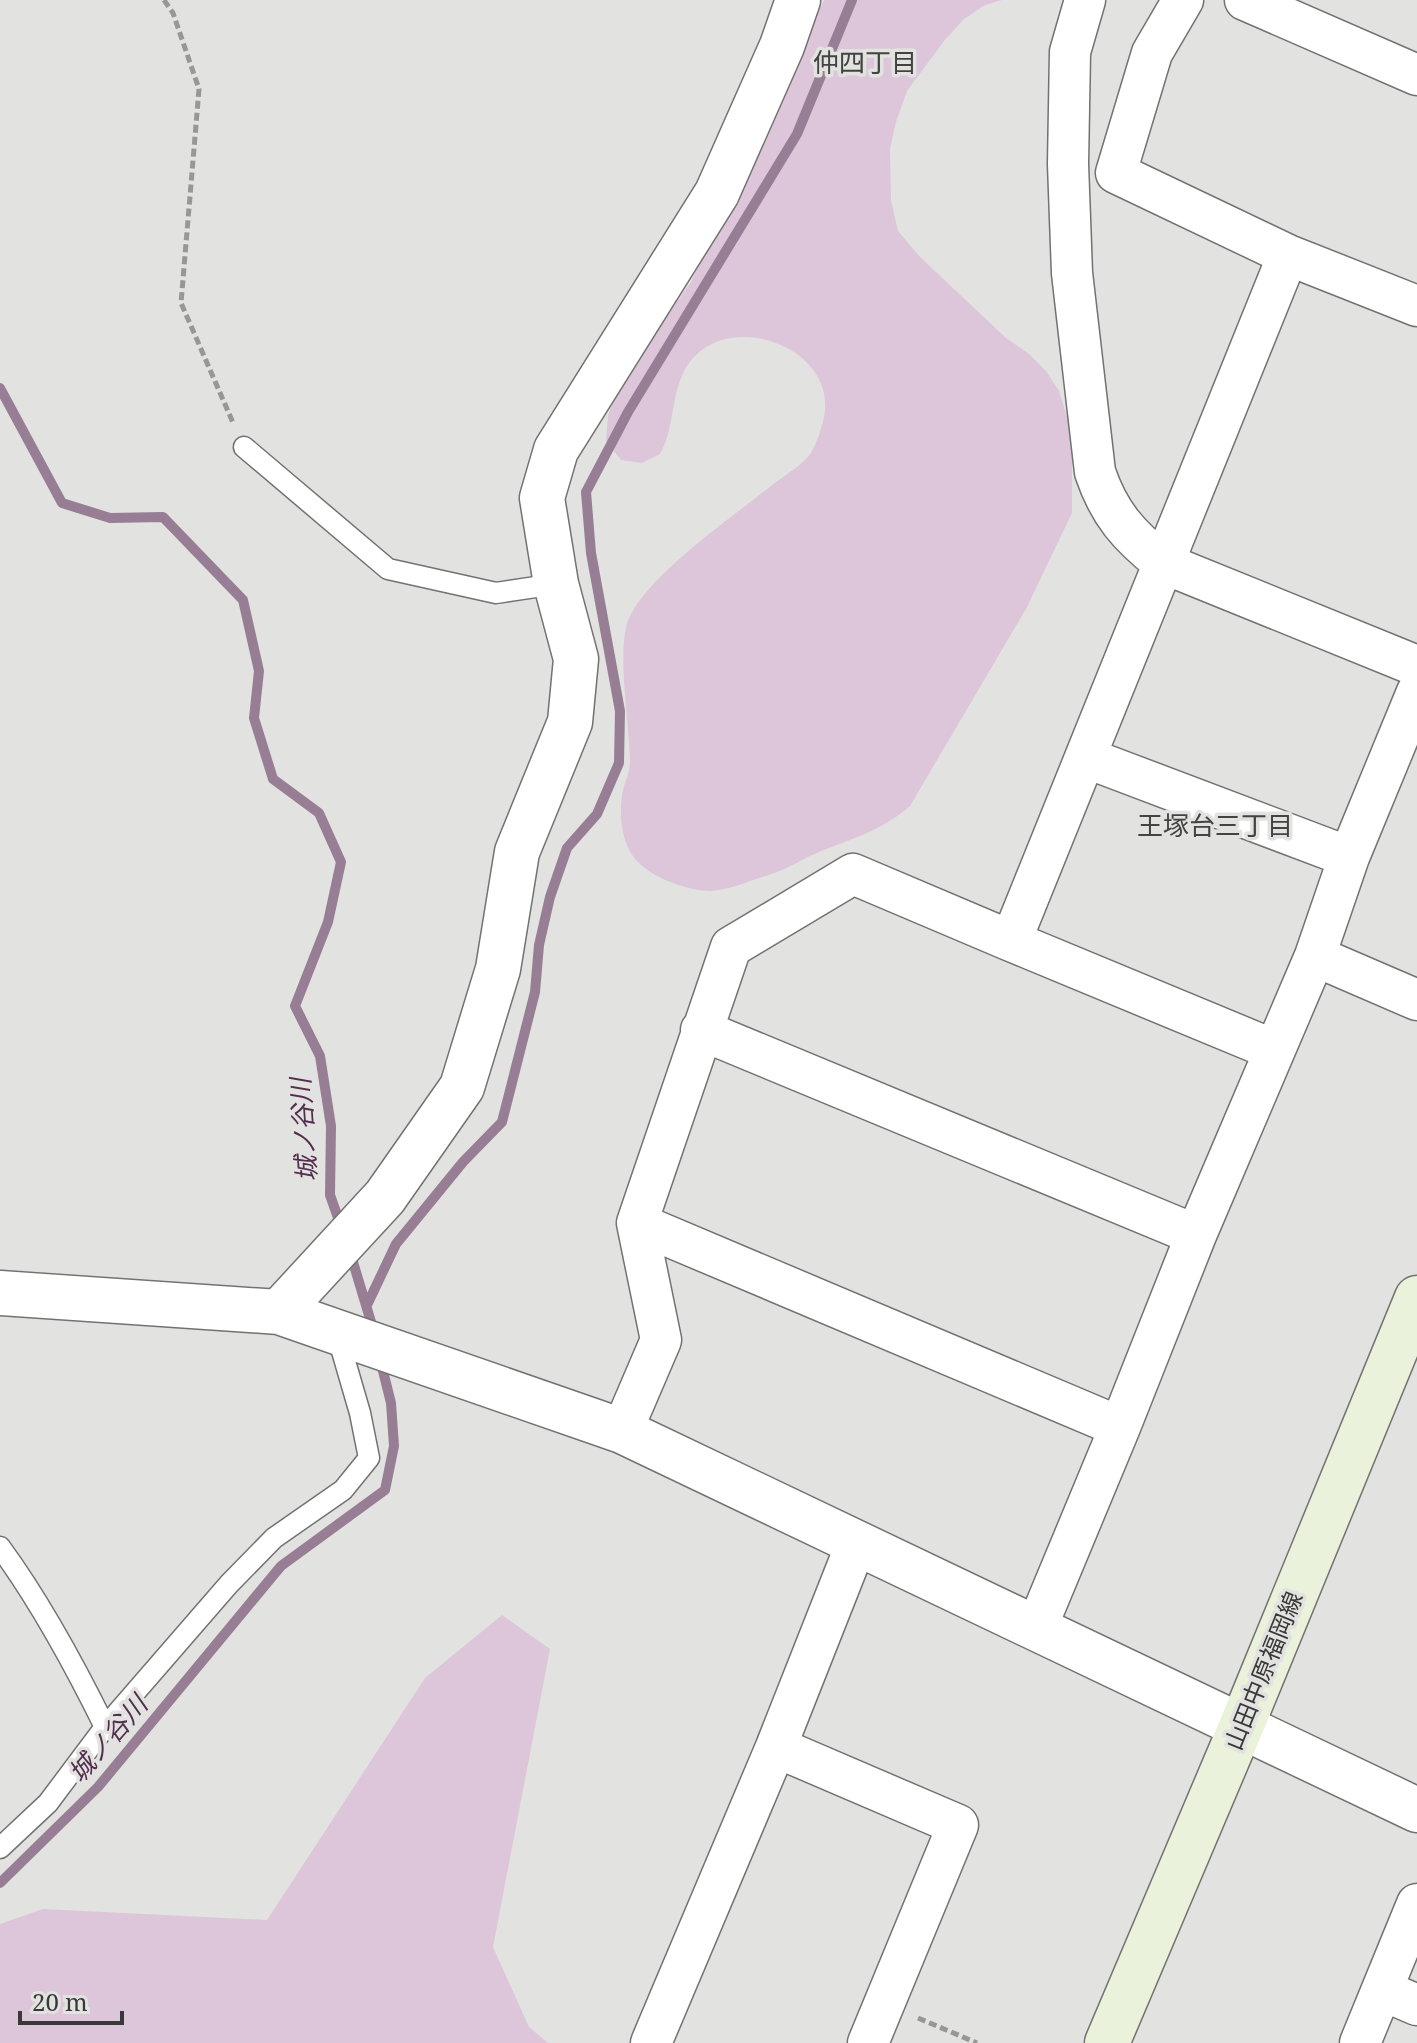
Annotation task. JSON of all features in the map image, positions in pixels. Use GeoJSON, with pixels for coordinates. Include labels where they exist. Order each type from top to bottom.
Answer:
{"type":"FeatureCollection","features":[{"type":"Feature","properties":{"kind":"main road","name":"山田中原福岡線"},"geometry":{"type":"LineString","coordinates":[[1107,2043],[1417,1298]]}},
{"type":"Feature","properties":{"kind":"street"},"geometry":{"type":"LineString","coordinates":[[279,1312],[385,1197],[462,1087],[498,969],[517,852],[570,722],[576,659],[556,584],[542,498],[556,450],[717,193],[782,46],[798,0]]}},
{"type":"Feature","properties":{"kind":"street"},"geometry":{"type":"LineString","coordinates":[[1085,0],[1070,52],[1068,164],[1072,273],[1095,472],[1104,497],[1133,540],[1163,563],[1417,666]]}},
{"type":"Feature","properties":{"kind":"street"},"geometry":{"type":"LineString","coordinates":[[1183,0],[1152,53],[1116,173],[1288,255],[1417,306]]}},
{"type":"Feature","properties":{"kind":"street"},"geometry":{"type":"LineString","coordinates":[[1245,0],[1417,75]]}},
{"type":"Feature","properties":{"kind":"street"},"geometry":{"type":"LineString","coordinates":[[1011,941],[1288,255]]}},
{"type":"Feature","properties":{"kind":"street"},"geometry":{"type":"LineString","coordinates":[[1036,1629],[1196,1235],[1315,956],[1349,857],[1417,692]]}},
{"type":"Feature","properties":{"kind":"street"},"geometry":{"type":"LineString","coordinates":[[1087,758],[1349,857]]}},
{"type":"Feature","properties":{"kind":"street"},"geometry":{"type":"LineString","coordinates":[[622,1431],[661,1340],[637,1223],[731,947],[853,874],[1274,1050]]}},
{"type":"Feature","properties":{"kind":"street"},"geometry":{"type":"LineString","coordinates":[[1315,956],[1417,1000]]}},
{"type":"Feature","properties":{"kind":"street"},"geometry":{"type":"LineString","coordinates":[[701,1030],[1196,1235]]}},
{"type":"Feature","properties":{"kind":"street"},"geometry":{"type":"LineString","coordinates":[[637,1223],[1120,1427]]}},
{"type":"Feature","properties":{"kind":"street"},"geometry":{"type":"LineString","coordinates":[[0,1293],[279,1312],[622,1431],[1417,1810]]}},
{"type":"Feature","properties":{"kind":"street"},"geometry":{"type":"LineString","coordinates":[[651,2043],[776,1747],[857,1542]]}},
{"type":"Feature","properties":{"kind":"street"},"geometry":{"type":"LineString","coordinates":[[776,1747],[958,1825],[868,2043]]}},
{"type":"Feature","properties":{"kind":"street"},"geometry":{"type":"LineString","coordinates":[[1360,2043],[1399,1998],[1417,1904]]}},
{"type":"Feature","properties":{"kind":"lane"},"geometry":{"type":"LineString","coordinates":[[244,447],[388,569],[496,593],[556,584]]}},
{"type":"Feature","properties":{"kind":"lane"},"geometry":{"type":"LineString","coordinates":[[0,1848],[48,1803],[105,1727],[229,1584],[274,1538],[343,1490],[369,1458],[360,1413],[336,1330]]}},
{"type":"Feature","properties":{"kind":"lane"},"geometry":{"type":"LineString","coordinates":[[0,1547],[28,1586],[81,1677],[105,1727]]}},
{"type":"Feature","properties":{"kind":"path"},"geometry":{"type":"LineString","coordinates":[[164,0],[173,13],[199,89],[181,303],[244,447]]}},
{"type":"Feature","properties":{"kind":"path"},"geometry":{"type":"LineString","coordinates":[[884,2004],[977,2043]]}},
{"type":"Feature","properties":{"kind":"shaded area"},"geometry":{"type":"Polygon","coordinates":[[[824,0],[1002,0],[985,5],[964,19],[907,91],[890,149],[891,200],[898,231],[920,257],[1006,338],[1029,354],[1046,371],[1059,391],[1072,433],[1072,513],[1026,609],[910,806],[878,828],[775,873],[726,889],[693,889],[646,869],[633,856],[625,839],[621,819],[622,799],[630,761],[623,665],[626,629],[641,599],[674,564],[809,456],[824,417],[824,394],[816,374],[801,357],[782,345],[737,337],[716,342],[697,354],[688,365],[677,389],[666,442],[660,454],[642,463],[621,460],[606,441],[608,416],[634,362],[691,282],[824,0]]]}},
{"type":"Feature","properties":{"kind":"shaded area"},"geometry":{"type":"Polygon","coordinates":[[[502,1615],[550,1649],[493,1947],[529,2027],[548,2043],[0,2043],[0,1924],[43,1909],[267,1920],[425,1678],[502,1615]]]}},
{"type":"Feature","properties":{"kind":"waterway"},"geometry":{"type":"LineString","coordinates":[[367,1305],[396,1244],[463,1162],[502,1122],[535,992],[539,945],[550,897],[567,848],[597,814],[619,763],[620,711],[591,553],[586,492],[628,412],[797,134],[852,0]]}},
{"type":"Feature","properties":{"kind":"waterway","name":"城ノ谷川"},"geometry":{"type":"LineString","coordinates":[[0,388],[62,503],[110,518],[163,517],[243,600],[259,671],[254,718],[273,779],[319,813],[341,862],[328,922],[295,1006],[320,1056],[331,1126],[330,1195],[342,1229]]}},
{"type":"Feature","properties":{"kind":"waterway","name":"城ノ谷川"},"geometry":{"type":"LineString","coordinates":[[350,1252],[374,1332]]}},
{"type":"Feature","properties":{"kind":"waterway","name":"城ノ谷川"},"geometry":{"type":"LineString","coordinates":[[0,1883],[98,1787],[281,1566],[385,1490],[394,1446],[391,1403],[380,1359]]}},
{"type":"Feature","properties":{"kind":"district","name":"仲四丁目"},"geometry":{"type":"Point","coordinates":[865,63]}},
{"type":"Feature","properties":{"kind":"district","name":"王塚台三丁目"},"geometry":{"type":"Point","coordinates":[1215,826]}}]}
